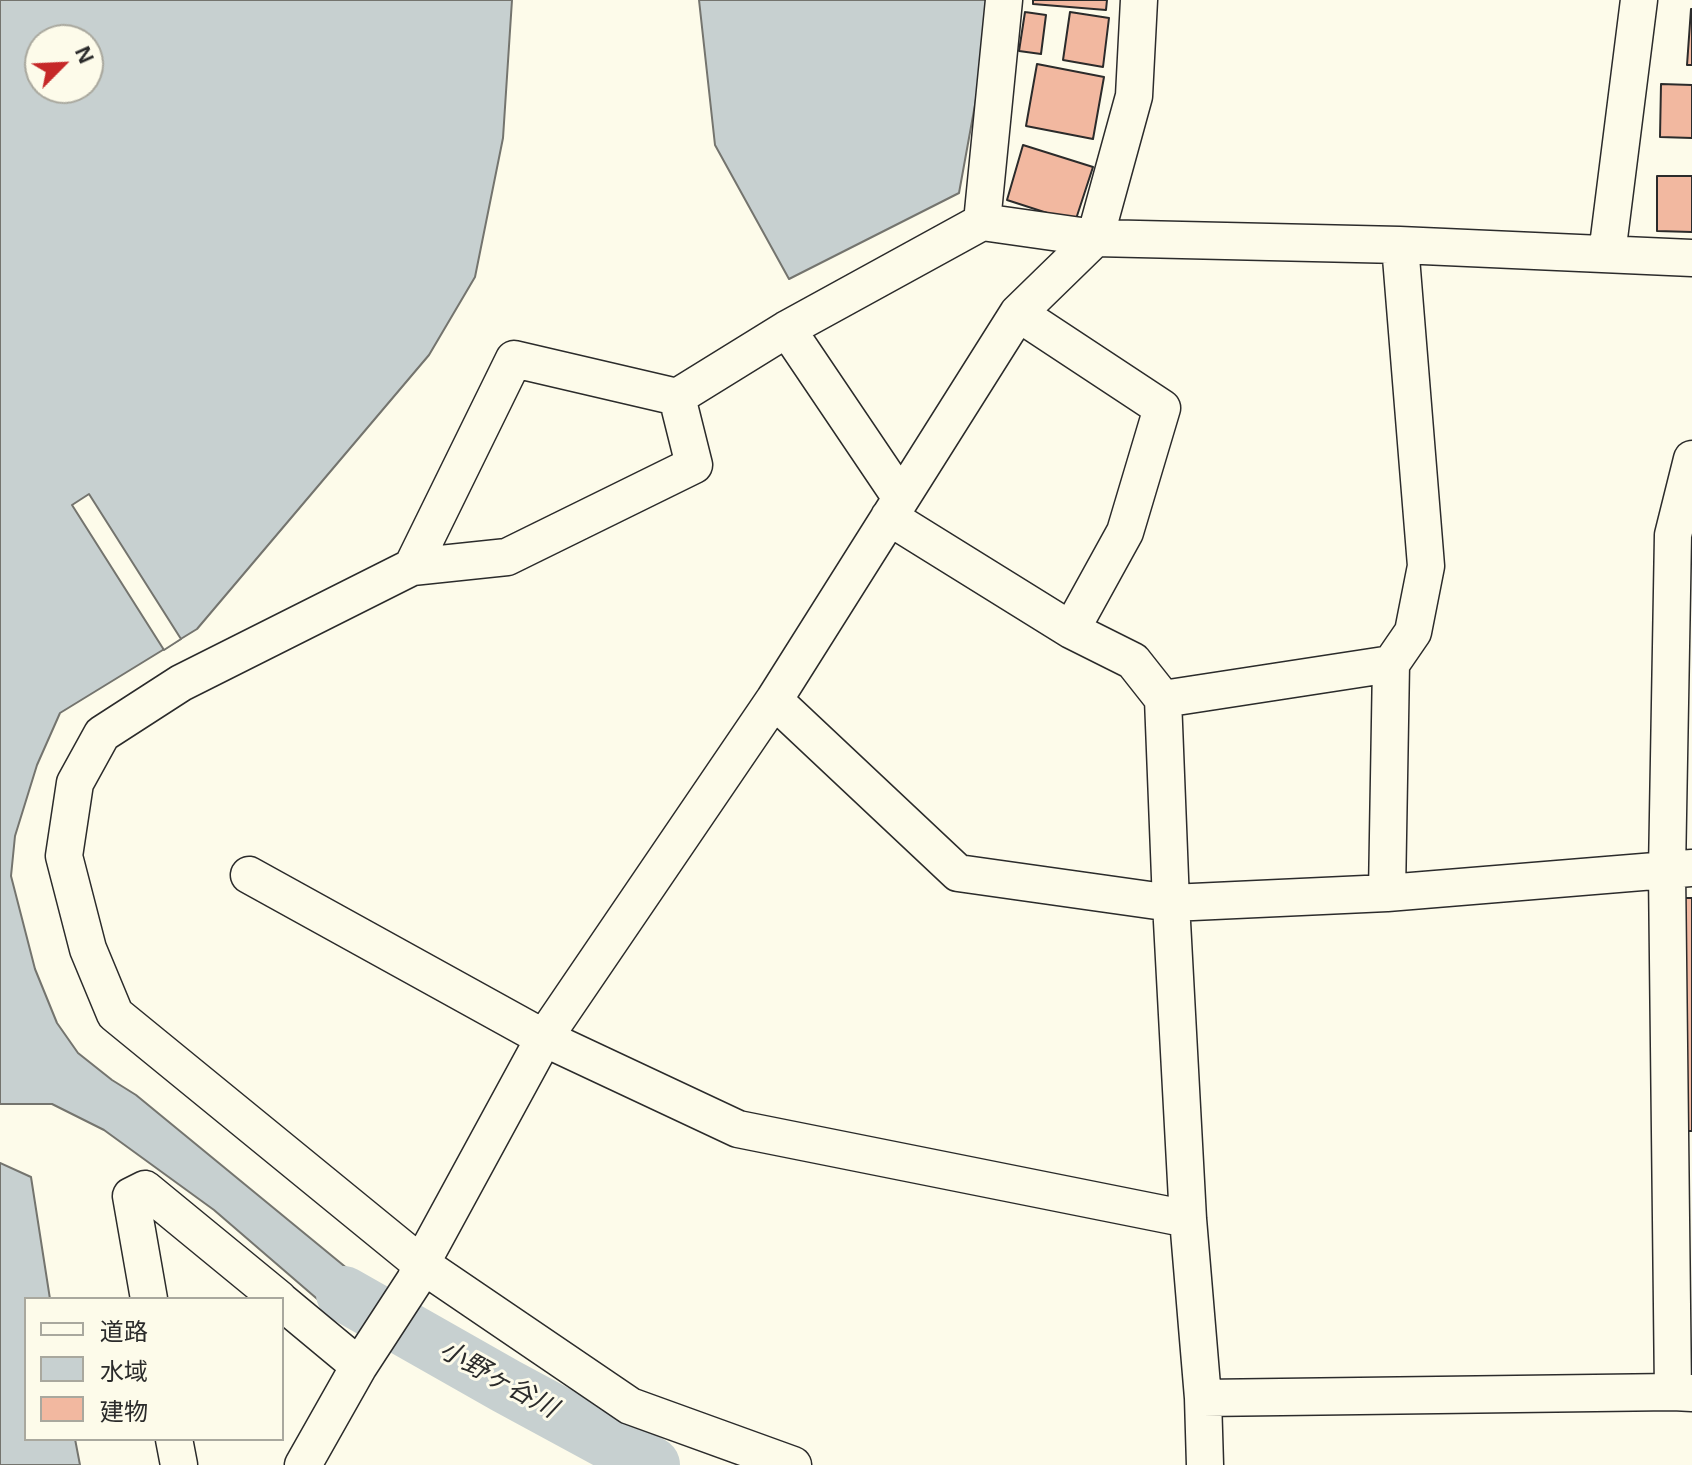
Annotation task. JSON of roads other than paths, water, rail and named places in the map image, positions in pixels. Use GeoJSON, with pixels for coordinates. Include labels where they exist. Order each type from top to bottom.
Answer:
{"type":"FeatureCollection","features":[{"type":"Feature","properties":{"kind":"street"},"geometry":{"type":"LineString","coordinates":[[982,222],[1004,0]]}},
{"type":"Feature","properties":{"kind":"street"},"geometry":{"type":"LineString","coordinates":[[303,1465],[359,1366],[418,1272],[544,1038],[774,700],[1018,313],[1095,238],[1134,96],[1139,0]]}},
{"type":"Feature","properties":{"kind":"street"},"geometry":{"type":"LineString","coordinates":[[1607,254],[1639,0]]}},
{"type":"Feature","properties":{"kind":"street"},"geometry":{"type":"LineString","coordinates":[[412,567],[514,359],[677,397],[787,329],[982,222],[1095,238],[1400,245],[1692,258]]}},
{"type":"Feature","properties":{"kind":"street"},"geometry":{"type":"LineString","coordinates":[[1387,893],[1391,664],[1413,632],[1426,566],[1400,245]]}},
{"type":"Feature","properties":{"kind":"street"},"geometry":{"type":"LineString","coordinates":[[1018,313],[1162,408],[1125,532],[1071,630]]}},
{"type":"Feature","properties":{"kind":"street"},"geometry":{"type":"LineString","coordinates":[[787,329],[895,508],[1071,630],[1133,661],[1163,699],[1188,1219],[1203,1398],[1205,1465]]}},
{"type":"Feature","properties":{"kind":"street"},"geometry":{"type":"LineString","coordinates":[[677,397],[694,465],[507,557],[412,567],[181,683],[102,734],[75,783],[64,856],[88,949],[115,1014],[418,1272],[630,1406],[793,1465]]}},
{"type":"Feature","properties":{"kind":"street"},"geometry":{"type":"LineString","coordinates":[[1203,1398],[1682,1392],[1680,870],[1673,535],[1692,459]]}},
{"type":"Feature","properties":{"kind":"street"},"geometry":{"type":"LineString","coordinates":[[1163,699],[1391,664]]}},
{"type":"Feature","properties":{"kind":"street"},"geometry":{"type":"LineString","coordinates":[[774,700],[958,873],[1171,903],[1387,893],[1680,870]]}},
{"type":"Feature","properties":{"kind":"street"},"geometry":{"type":"LineString","coordinates":[[249,875],[544,1038],[738,1129],[1188,1219]]}},
{"type":"Feature","properties":{"kind":"street"},"geometry":{"type":"LineString","coordinates":[[149,1297],[131,1196],[145,1189],[276,1297]]}},
{"type":"Feature","properties":{"kind":"street"},"geometry":{"type":"LineString","coordinates":[[284,1303],[359,1366]]}},
{"type":"Feature","properties":{"kind":"street"},"geometry":{"type":"LineString","coordinates":[[174,1441],[179,1465]]}},
{"type":"Feature","properties":{"kind":"water"},"geometry":{"type":"Polygon","coordinates":[[[0,0],[512,0],[503,138],[475,277],[429,355],[197,629],[60,713],[37,765],[15,836],[11,876],[35,969],[57,1023],[78,1053],[136,1095],[354,1274],[344,1294],[330,1310],[214,1210],[104,1130],[52,1104],[0,1104],[0,0]]]}},
{"type":"Feature","properties":{"kind":"water"},"geometry":{"type":"Polygon","coordinates":[[[699,0],[994,0],[959,193],[789,279],[715,145],[699,0]]]}},
{"type":"Feature","properties":{"kind":"water"},"geometry":{"type":"Polygon","coordinates":[[[0,1163],[31,1177],[50,1297],[24,1297],[24,1441],[75,1441],[80,1465],[0,1465],[0,1163]]]}},
{"type":"Feature","properties":{"kind":"waterway","name":"小野ヶ谷川"},"geometry":{"type":"LineString","coordinates":[[344,1294],[652,1465]]}}]}
